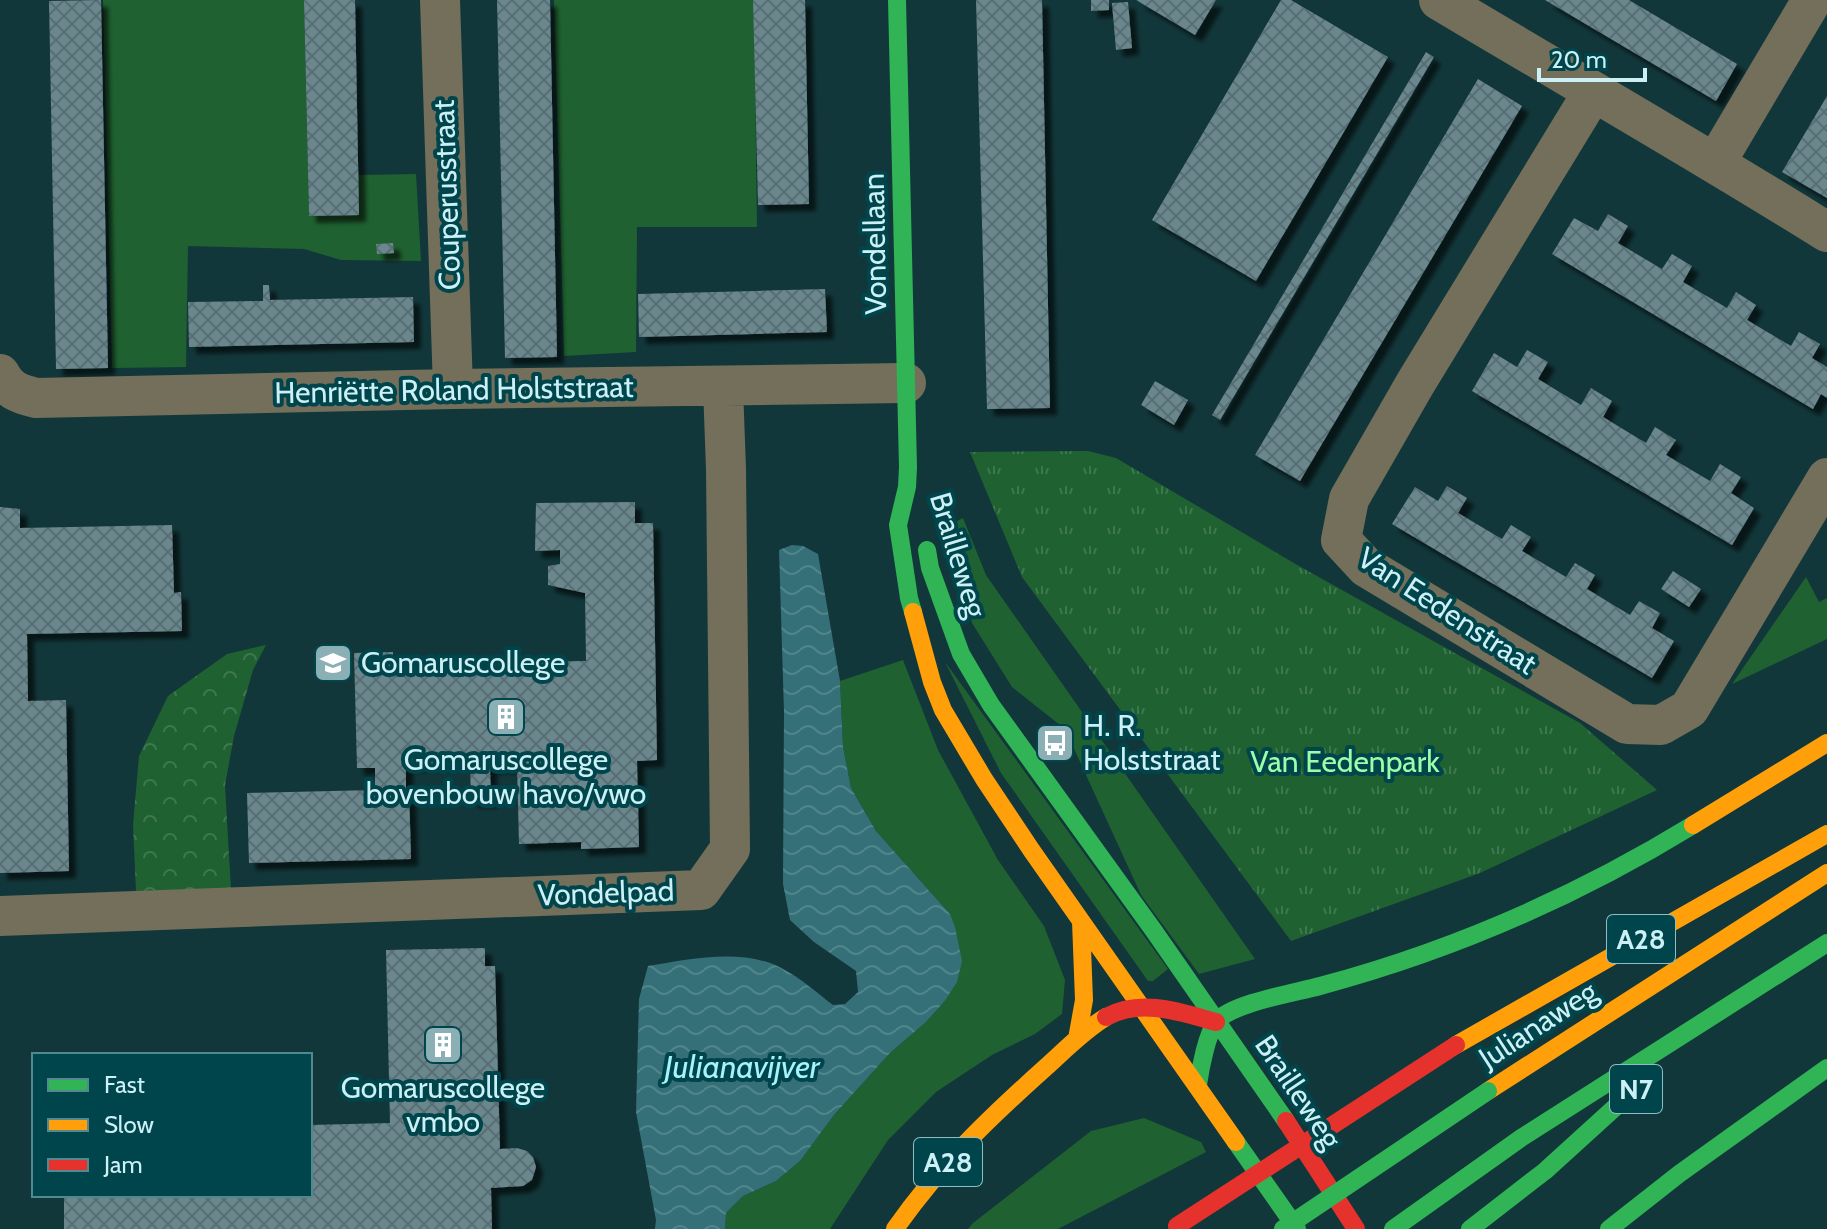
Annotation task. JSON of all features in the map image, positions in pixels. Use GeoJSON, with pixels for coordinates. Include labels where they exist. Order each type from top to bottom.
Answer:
{"type":"FeatureCollection","features":[{"type":"Feature","properties":{"kind":"main road","name":"Vondellaan"},"geometry":{"type":"LineString","coordinates":[[897,0],[907,487]]}},
{"type":"Feature","properties":{"kind":"main road","name":"Brailleweg"},"geometry":{"type":"LineString","coordinates":[[907,487],[916,508]]}},
{"type":"Feature","properties":{"kind":"main road","name":"Brailleweg"},"geometry":{"type":"LineString","coordinates":[[907,487],[898,525],[909,598],[943,710],[984,779],[1297,1229]]}},
{"type":"Feature","properties":{"kind":"main road","name":"Brailleweg"},"geometry":{"type":"LineString","coordinates":[[924,538],[930,568],[961,654],[983,692],[1296,1135],[1356,1229]]}},
{"type":"Feature","properties":{"kind":"main road","name":"A28"},"geometry":{"type":"LineString","coordinates":[[895,1229],[940,1170],[1009,1101],[1077,1039],[1121,1009],[1142,1006],[1216,1022],[1237,1008],[1358,976],[1481,933],[1555,901],[1649,852],[1827,743]]}},
{"type":"Feature","properties":{"kind":"main road","name":"A28"},"geometry":{"type":"LineString","coordinates":[[1174,1227],[1456,1045],[1827,834]]}},
{"type":"Feature","properties":{"kind":"main road","name":"Julianaweg"},"geometry":{"type":"LineString","coordinates":[[1283,1229],[1488,1091],[1827,873]]}},
{"type":"Feature","properties":{"kind":"main road"},"geometry":{"type":"LineString","coordinates":[[1077,1039],[1084,1000],[1081,921]]}},
{"type":"Feature","properties":{"kind":"main road"},"geometry":{"type":"LineString","coordinates":[[1393,1229],[1521,1138],[1827,943]]}},
{"type":"Feature","properties":{"kind":"main road","name":"N7"},"geometry":{"type":"LineString","coordinates":[[1470,1229],[1545,1171],[1727,1007]]}},
{"type":"Feature","properties":{"kind":"main road"},"geometry":{"type":"LineString","coordinates":[[1198,1085],[1202,1058],[1216,1022]]}},
{"type":"Feature","properties":{"kind":"main road"},"geometry":{"type":"LineString","coordinates":[[1609,1229],[1679,1174],[1827,1068]]}},
{"type":"Feature","properties":{"kind":"street","name":"Couperusstraat"},"geometry":{"type":"LineString","coordinates":[[440,0],[453,389]]}},
{"type":"Feature","properties":{"kind":"street"},"geometry":{"type":"LineString","coordinates":[[1439,0],[1716,162],[1827,232]]}},
{"type":"Feature","properties":{"kind":"street"},"geometry":{"type":"LineString","coordinates":[[1716,162],[1812,0]]}},
{"type":"Feature","properties":{"kind":"street","name":"Van Eedenstraat"},"geometry":{"type":"LineString","coordinates":[[1593,92],[1415,384],[1349,499],[1341,540],[1366,567],[1627,724],[1661,725],[1689,709],[1827,478]]}},
{"type":"Feature","properties":{"kind":"street","name":"Henriëtte Roland Holststraat"},"geometry":{"type":"LineString","coordinates":[[2,379],[17,393],[36,398],[906,383]]}},
{"type":"Feature","properties":{"kind":"street","name":"Vondelpad"},"geometry":{"type":"LineString","coordinates":[[0,916],[701,890],[730,849],[723,387]]}},
{"type":"Feature","properties":{"kind":"green space"},"geometry":{"type":"Polygon","coordinates":[[[103,0],[304,0],[309,216],[359,215],[358,175],[416,174],[421,261],[341,260],[304,249],[188,246],[186,367],[112,368],[103,0]]]}},
{"type":"Feature","properties":{"kind":"green space"},"geometry":{"type":"Polygon","coordinates":[[[554,0],[754,0],[757,227],[637,227],[636,352],[564,356],[554,0]]]}},
{"type":"Feature","properties":{"kind":"green space","name":"Van Eedenpark"},"geometry":{"type":"Polygon","coordinates":[[[1088,451],[1116,458],[1299,566],[1580,723],[1657,790],[1480,873],[1291,941],[1022,577],[970,452],[1088,451]]]}},
{"type":"Feature","properties":{"kind":"green space"},"geometry":{"type":"Polygon","coordinates":[[[963,518],[986,575],[1255,959],[1199,974],[1141,895],[1065,729],[1012,687],[972,623],[950,525],[963,518]]]}},
{"type":"Feature","properties":{"kind":"green space"},"geometry":{"type":"Polygon","coordinates":[[[1806,577],[1819,602],[1827,598],[1827,639],[1732,684],[1806,577]]]}},
{"type":"Feature","properties":{"kind":"green space"},"geometry":{"type":"Polygon","coordinates":[[[266,645],[253,670],[234,736],[225,785],[231,890],[136,891],[133,825],[139,756],[168,696],[227,654],[266,645]]]}},
{"type":"Feature","properties":{"kind":"green space"},"geometry":{"type":"Polygon","coordinates":[[[903,660],[938,750],[998,860],[1044,926],[1065,980],[1062,1014],[1035,1034],[992,1055],[936,1092],[888,1140],[830,1229],[725,1229],[726,1213],[743,1196],[776,1181],[800,1161],[834,1115],[890,1053],[944,1002],[950,914],[876,831],[851,788],[843,747],[840,681],[903,660]]]}},
{"type":"Feature","properties":{"kind":"green space"},"geometry":{"type":"Polygon","coordinates":[[[945,662],[1168,969],[1153,981],[1148,981],[1001,773],[945,662]]]}},
{"type":"Feature","properties":{"kind":"green space"},"geometry":{"type":"Polygon","coordinates":[[[1144,1118],[1201,1142],[1206,1152],[1058,1229],[968,1229],[1091,1131],[1144,1118]]]}},
{"type":"Feature","properties":{"kind":"water","name":"Julianavijver"},"geometry":{"type":"Polygon","coordinates":[[[792,545],[803,546],[818,554],[840,681],[843,747],[851,788],[876,831],[950,914],[962,961],[957,982],[944,1002],[890,1053],[834,1115],[800,1161],[776,1181],[743,1196],[726,1213],[725,1229],[655,1229],[656,1220],[636,1112],[639,999],[648,966],[716,957],[751,958],[790,973],[833,1005],[845,1004],[858,992],[856,971],[814,942],[790,920],[783,884],[784,712],[779,550],[792,545]]]}},
{"type":"Feature","properties":{"kind":"building"},"geometry":{"type":"Polygon","coordinates":[[[101,0],[108,368],[56,369],[49,1],[101,0]]]}},
{"type":"Feature","properties":{"kind":"building"},"geometry":{"type":"Polygon","coordinates":[[[304,0],[355,0],[359,215],[309,216],[304,0]]]}},
{"type":"Feature","properties":{"kind":"building"},"geometry":{"type":"Polygon","coordinates":[[[497,0],[550,0],[557,357],[505,358],[497,0]]]}},
{"type":"Feature","properties":{"kind":"building"},"geometry":{"type":"Polygon","coordinates":[[[753,0],[805,0],[809,204],[758,205],[753,0]]]}},
{"type":"Feature","properties":{"kind":"building"},"geometry":{"type":"Polygon","coordinates":[[[976,0],[1042,0],[1050,408],[987,409],[976,0]]]}},
{"type":"Feature","properties":{"kind":"building"},"geometry":{"type":"Polygon","coordinates":[[[1091,0],[1109,0],[1109,10],[1091,11],[1091,0]]]}},
{"type":"Feature","properties":{"kind":"building"},"geometry":{"type":"Polygon","coordinates":[[[1136,0],[1216,0],[1195,35],[1136,0]]]}},
{"type":"Feature","properties":{"kind":"building"},"geometry":{"type":"Polygon","coordinates":[[[1281,0],[1291,0],[1388,57],[1256,281],[1152,220],[1281,0]]]}},
{"type":"Feature","properties":{"kind":"building"},"geometry":{"type":"Polygon","coordinates":[[[1545,0],[1629,0],[1737,64],[1716,101],[1545,0]]]}},
{"type":"Feature","properties":{"kind":"building"},"geometry":{"type":"Polygon","coordinates":[[[1128,2],[1132,48],[1116,50],[1112,3],[1128,2]]]}},
{"type":"Feature","properties":{"kind":"building"},"geometry":{"type":"Polygon","coordinates":[[[1426,52],[1434,57],[1220,420],[1212,415],[1426,52]]]}},
{"type":"Feature","properties":{"kind":"building"},"geometry":{"type":"Polygon","coordinates":[[[1478,79],[1522,106],[1300,481],[1255,455],[1478,79]]]}},
{"type":"Feature","properties":{"kind":"building"},"geometry":{"type":"Polygon","coordinates":[[[1827,96],[1827,198],[1782,172],[1827,96]]]}},
{"type":"Feature","properties":{"kind":"building"},"geometry":{"type":"Polygon","coordinates":[[[1608,214],[1628,226],[1618,243],[1662,269],[1672,254],[1692,266],[1683,282],[1727,308],[1736,292],[1756,305],[1747,320],[1791,346],[1799,332],[1820,344],[1812,358],[1827,367],[1827,398],[1821,394],[1813,409],[1552,254],[1574,218],[1598,231],[1608,214]]]}},
{"type":"Feature","properties":{"kind":"building"},"geometry":{"type":"Polygon","coordinates":[[[393,243],[394,253],[377,254],[376,244],[393,243]]]}},
{"type":"Feature","properties":{"kind":"building"},"geometry":{"type":"Polygon","coordinates":[[[263,285],[269,285],[270,300],[413,297],[414,342],[189,347],[188,302],[263,301],[263,285]]]}},
{"type":"Feature","properties":{"kind":"building"},"geometry":{"type":"Polygon","coordinates":[[[825,289],[827,332],[639,337],[638,294],[825,289]]]}},
{"type":"Feature","properties":{"kind":"building"},"geometry":{"type":"Polygon","coordinates":[[[1527,350],[1548,362],[1538,379],[1581,405],[1591,388],[1612,401],[1603,417],[1646,443],[1655,427],[1676,440],[1666,455],[1710,481],[1720,464],[1741,477],[1731,493],[1754,508],[1732,545],[1472,391],[1494,353],[1517,367],[1527,350]]]}},
{"type":"Feature","properties":{"kind":"building"},"geometry":{"type":"Polygon","coordinates":[[[1155,381],[1188,400],[1174,425],[1141,405],[1155,381]]]}},
{"type":"Feature","properties":{"kind":"building"},"geometry":{"type":"Polygon","coordinates":[[[1447,486],[1467,498],[1458,513],[1502,539],[1511,525],[1531,537],[1522,551],[1566,577],[1575,563],[1595,575],[1587,589],[1630,615],[1639,601],[1660,613],[1652,628],[1674,641],[1652,678],[1392,524],[1415,487],[1438,501],[1447,486]]]}},
{"type":"Feature","properties":{"kind":"building","name":"Gomaruscollege bovenbouw havo/vwo"},"geometry":{"type":"Polygon","coordinates":[[[635,502],[635,523],[653,523],[657,760],[637,761],[639,847],[581,849],[581,842],[519,844],[517,766],[490,767],[491,801],[471,801],[470,763],[406,765],[411,859],[249,863],[247,793],[375,790],[375,768],[357,768],[354,653],[393,652],[393,674],[517,671],[517,662],[586,661],[585,593],[548,585],[548,566],[560,564],[560,550],[535,551],[536,503],[635,502]]]}},
{"type":"Feature","properties":{"kind":"building"},"geometry":{"type":"Polygon","coordinates":[[[0,507],[20,509],[20,528],[172,525],[174,593],[181,592],[182,631],[27,634],[28,701],[66,700],[69,871],[0,873],[0,507]]]}},
{"type":"Feature","properties":{"kind":"building"},"geometry":{"type":"Polygon","coordinates":[[[1673,571],[1701,589],[1689,607],[1661,589],[1673,571]]]}},
{"type":"Feature","properties":{"kind":"building","name":"Gomaruscollege vmbo"},"geometry":{"type":"Polygon","coordinates":[[[485,948],[485,966],[495,966],[500,1149],[527,1151],[536,1167],[532,1180],[523,1186],[491,1188],[492,1229],[64,1229],[64,1197],[312,1197],[312,1125],[390,1123],[386,950],[485,948]]]}},
{"type":"Feature","properties":{"kind":"traffic: fast"},"geometry":{"type":"LineString","coordinates":[[897,0],[908,467],[907,487],[898,525],[913,612]]}},
{"type":"Feature","properties":{"kind":"traffic: fast"},"geometry":{"type":"LineString","coordinates":[[927,550],[930,568],[961,654],[991,705],[1286,1121]]}},
{"type":"Feature","properties":{"kind":"traffic: fast"},"geometry":{"type":"LineString","coordinates":[[1198,1085],[1213,1026],[1236,1009],[1369,972],[1465,938],[1559,898],[1693,825]]}},
{"type":"Feature","properties":{"kind":"traffic: fast"},"geometry":{"type":"LineString","coordinates":[[1393,1229],[1521,1138],[1827,943]]}},
{"type":"Feature","properties":{"kind":"traffic: fast"},"geometry":{"type":"LineString","coordinates":[[1609,1229],[1679,1174],[1827,1068]]}},
{"type":"Feature","properties":{"kind":"traffic: fast"},"geometry":{"type":"LineString","coordinates":[[1283,1229],[1488,1091]]}},
{"type":"Feature","properties":{"kind":"traffic: fast"},"geometry":{"type":"LineString","coordinates":[[1470,1229],[1545,1171],[1633,1091]]}},
{"type":"Feature","properties":{"kind":"traffic: fast"},"geometry":{"type":"LineString","coordinates":[[1236,1142],[1297,1229]]}},
{"type":"Feature","properties":{"kind":"traffic: slow"},"geometry":{"type":"LineString","coordinates":[[913,612],[943,710],[984,779],[1236,1142]]}},
{"type":"Feature","properties":{"kind":"traffic: slow"},"geometry":{"type":"LineString","coordinates":[[1693,825],[1827,743]]}},
{"type":"Feature","properties":{"kind":"traffic: slow"},"geometry":{"type":"LineString","coordinates":[[1456,1045],[1827,834]]}},
{"type":"Feature","properties":{"kind":"traffic: slow"},"geometry":{"type":"LineString","coordinates":[[1488,1091],[1827,873]]}},
{"type":"Feature","properties":{"kind":"traffic: slow"},"geometry":{"type":"LineString","coordinates":[[1077,1039],[1084,1000],[1081,921]]}},
{"type":"Feature","properties":{"kind":"traffic: slow"},"geometry":{"type":"LineString","coordinates":[[895,1229],[929,1184],[984,1125],[1074,1041],[1106,1017]]}},
{"type":"Feature","properties":{"kind":"traffic: jam"},"geometry":{"type":"LineString","coordinates":[[1106,1017],[1133,1008],[1147,1008],[1175,1011],[1216,1022]]}},
{"type":"Feature","properties":{"kind":"traffic: jam"},"geometry":{"type":"LineString","coordinates":[[1177,1226],[1456,1045]]}},
{"type":"Feature","properties":{"kind":"traffic: jam"},"geometry":{"type":"LineString","coordinates":[[1286,1121],[1356,1229]]}},
{"type":"Feature","properties":{"kind":"place","name":"Gomaruscollege"},"geometry":{"type":"Point","coordinates":[333,663]}},
{"type":"Feature","properties":{"kind":"place","name":"Gomaruscollege bovenbouw havo/vwo"},"geometry":{"type":"Point","coordinates":[506,717]}},
{"type":"Feature","properties":{"kind":"place","name":"H. R. Holststraat"},"geometry":{"type":"Point","coordinates":[1055,743]}},
{"type":"Feature","properties":{"kind":"place","name":"Gomaruscollege vmbo"},"geometry":{"type":"Point","coordinates":[443,1045]}}]}
